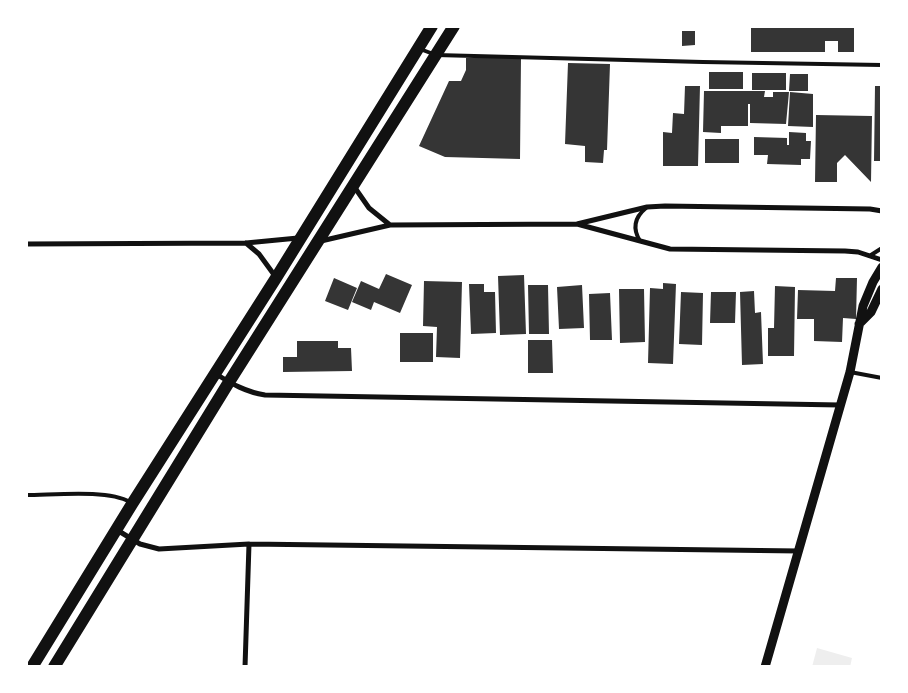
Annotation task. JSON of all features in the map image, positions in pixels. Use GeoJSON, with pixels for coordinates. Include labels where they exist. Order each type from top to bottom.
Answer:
{"type":"FeatureCollection","features":[{"type":"Feature","properties":{"kind":"highway"},"geometry":{"type":"LineString","coordinates":[[32,667],[432,26]]}},
{"type":"Feature","properties":{"kind":"highway"},"geometry":{"type":"LineString","coordinates":[[54,667],[229,382],[454,26]]}},
{"type":"Feature","properties":{"kind":"street"},"geometry":{"type":"LineString","coordinates":[[353,185],[369,208],[390,225]]}},
{"type":"Feature","properties":{"kind":"street"},"geometry":{"type":"LineString","coordinates":[[317,242],[390,225],[576,224],[646,207],[870,209],[882,211]]}},
{"type":"Feature","properties":{"kind":"street"},"geometry":{"type":"LineString","coordinates":[[576,224],[670,250],[845,251],[882,260]]}},
{"type":"Feature","properties":{"kind":"street"},"geometry":{"type":"LineString","coordinates":[[26,244],[246,243],[301,237]]}},
{"type":"Feature","properties":{"kind":"street"},"geometry":{"type":"LineString","coordinates":[[246,243],[258,254],[276,278]]}},
{"type":"Feature","properties":{"kind":"street"},"geometry":{"type":"LineString","coordinates":[[765,667],[850,372],[863,306],[869,290],[882,267]]}},
{"type":"Feature","properties":{"kind":"street"},"geometry":{"type":"LineString","coordinates":[[859,325],[871,312],[882,289]]}},
{"type":"Feature","properties":{"kind":"street"},"geometry":{"type":"LineString","coordinates":[[215,373],[251,393],[265,395],[840,405]]}},
{"type":"Feature","properties":{"kind":"street"},"geometry":{"type":"LineString","coordinates":[[116,530],[149,547],[159,549],[249,544],[799,551]]}},
{"type":"Feature","properties":{"kind":"street"},"geometry":{"type":"LineString","coordinates":[[245,667],[249,544]]}},
{"type":"Feature","properties":{"kind":"lane"},"geometry":{"type":"LineString","coordinates":[[418,49],[436,55],[703,62],[879,64],[877,58]]}},
{"type":"Feature","properties":{"kind":"lane"},"geometry":{"type":"LineString","coordinates":[[641,243],[635,228],[636,220],[640,212],[646,207]]}},
{"type":"Feature","properties":{"kind":"lane"},"geometry":{"type":"LineString","coordinates":[[871,256],[882,248]]}},
{"type":"Feature","properties":{"kind":"lane"},"geometry":{"type":"LineString","coordinates":[[850,372],[882,378]]}},
{"type":"Feature","properties":{"kind":"lane"},"geometry":{"type":"LineString","coordinates":[[26,496],[108,495],[123,498],[132,504]]}},
{"type":"Feature","properties":{"kind":"shaded area"},"geometry":{"type":"Polygon","coordinates":[[[817,648],[852,658],[850,667],[812,667],[817,648]]]}},
{"type":"Feature","properties":{"kind":"building"},"geometry":{"type":"Polygon","coordinates":[[[751,26],[854,26],[854,52],[838,52],[838,41],[825,41],[825,52],[751,52],[751,26]]]}},
{"type":"Feature","properties":{"kind":"building"},"geometry":{"type":"Polygon","coordinates":[[[682,31],[695,31],[695,45],[682,46],[682,31]]]}},
{"type":"Feature","properties":{"kind":"building"},"geometry":{"type":"Polygon","coordinates":[[[466,58],[521,58],[520,159],[445,157],[419,146],[449,81],[461,81],[466,70],[466,58]]]}},
{"type":"Feature","properties":{"kind":"building"},"geometry":{"type":"Polygon","coordinates":[[[568,63],[610,64],[607,150],[604,150],[603,163],[585,162],[585,146],[565,144],[568,63]]]}},
{"type":"Feature","properties":{"kind":"building"},"geometry":{"type":"Polygon","coordinates":[[[709,72],[743,72],[743,89],[709,89],[709,72]]]}},
{"type":"Feature","properties":{"kind":"building"},"geometry":{"type":"Polygon","coordinates":[[[752,73],[786,73],[786,90],[752,90],[752,73]]]}},
{"type":"Feature","properties":{"kind":"building"},"geometry":{"type":"Polygon","coordinates":[[[790,74],[808,74],[808,91],[789,91],[790,74]]]}},
{"type":"Feature","properties":{"kind":"building"},"geometry":{"type":"Polygon","coordinates":[[[685,86],[700,86],[698,166],[663,166],[663,132],[672,133],[673,113],[684,114],[685,86]]]}},
{"type":"Feature","properties":{"kind":"building"},"geometry":{"type":"Polygon","coordinates":[[[875,86],[882,86],[882,161],[874,161],[875,86]]]}},
{"type":"Feature","properties":{"kind":"building"},"geometry":{"type":"Polygon","coordinates":[[[704,91],[765,91],[764,97],[773,97],[773,92],[789,92],[786,124],[750,123],[750,104],[748,104],[748,126],[721,126],[721,133],[703,132],[704,91]]]}},
{"type":"Feature","properties":{"kind":"building"},"geometry":{"type":"Polygon","coordinates":[[[790,92],[813,94],[813,127],[788,126],[790,92]]]}},
{"type":"Feature","properties":{"kind":"building"},"geometry":{"type":"Polygon","coordinates":[[[816,115],[872,116],[871,182],[845,155],[837,163],[837,182],[815,182],[816,115]]]}},
{"type":"Feature","properties":{"kind":"building"},"geometry":{"type":"Polygon","coordinates":[[[789,132],[806,133],[806,141],[811,141],[810,159],[801,159],[801,165],[767,164],[768,155],[754,155],[754,137],[787,138],[787,145],[789,145],[789,132]]]}},
{"type":"Feature","properties":{"kind":"building"},"geometry":{"type":"Polygon","coordinates":[[[705,139],[739,139],[739,163],[705,163],[705,139]]]}},
{"type":"Feature","properties":{"kind":"building"},"geometry":{"type":"Polygon","coordinates":[[[386,274],[412,285],[400,313],[374,302],[371,310],[352,302],[361,281],[379,289],[386,274]]]}},
{"type":"Feature","properties":{"kind":"building"},"geometry":{"type":"Polygon","coordinates":[[[524,275],[526,334],[500,335],[498,276],[524,275]]]}},
{"type":"Feature","properties":{"kind":"building"},"geometry":{"type":"Polygon","coordinates":[[[334,278],[357,288],[348,310],[325,301],[334,278]]]}},
{"type":"Feature","properties":{"kind":"building"},"geometry":{"type":"Polygon","coordinates":[[[836,278],[857,278],[856,319],[843,318],[842,342],[814,341],[814,319],[797,319],[798,290],[835,291],[836,278]]]}},
{"type":"Feature","properties":{"kind":"building"},"geometry":{"type":"Polygon","coordinates":[[[424,281],[462,282],[460,358],[436,357],[437,327],[423,326],[424,281]]]}},
{"type":"Feature","properties":{"kind":"building"},"geometry":{"type":"Polygon","coordinates":[[[663,283],[676,284],[673,364],[648,363],[650,288],[663,289],[663,283]]]}},
{"type":"Feature","properties":{"kind":"building"},"geometry":{"type":"Polygon","coordinates":[[[469,284],[484,284],[484,292],[495,292],[496,333],[471,334],[469,284]]]}},
{"type":"Feature","properties":{"kind":"building"},"geometry":{"type":"Polygon","coordinates":[[[528,285],[548,285],[549,334],[529,334],[528,285]]]}},
{"type":"Feature","properties":{"kind":"building"},"geometry":{"type":"Polygon","coordinates":[[[582,285],[584,328],[559,329],[557,287],[582,285]]]}},
{"type":"Feature","properties":{"kind":"building"},"geometry":{"type":"Polygon","coordinates":[[[775,286],[795,287],[794,356],[768,356],[768,328],[774,328],[775,286]]]}},
{"type":"Feature","properties":{"kind":"building"},"geometry":{"type":"Polygon","coordinates":[[[619,289],[644,289],[645,342],[620,343],[619,289]]]}},
{"type":"Feature","properties":{"kind":"building"},"geometry":{"type":"Polygon","coordinates":[[[754,291],[755,313],[761,312],[763,364],[742,365],[740,292],[754,291]]]}},
{"type":"Feature","properties":{"kind":"building"},"geometry":{"type":"Polygon","coordinates":[[[681,292],[703,293],[702,345],[679,344],[681,292]]]}},
{"type":"Feature","properties":{"kind":"building"},"geometry":{"type":"Polygon","coordinates":[[[711,292],[736,292],[735,323],[710,323],[711,292]]]}},
{"type":"Feature","properties":{"kind":"building"},"geometry":{"type":"Polygon","coordinates":[[[610,293],[612,340],[590,340],[589,294],[610,293]]]}},
{"type":"Feature","properties":{"kind":"building"},"geometry":{"type":"Polygon","coordinates":[[[400,333],[433,333],[433,362],[400,362],[400,333]]]}},
{"type":"Feature","properties":{"kind":"building"},"geometry":{"type":"Polygon","coordinates":[[[528,340],[552,340],[553,373],[528,373],[528,340]]]}},
{"type":"Feature","properties":{"kind":"building"},"geometry":{"type":"Polygon","coordinates":[[[297,341],[338,341],[338,348],[351,348],[352,371],[283,372],[283,357],[297,357],[297,341]]]}}]}
